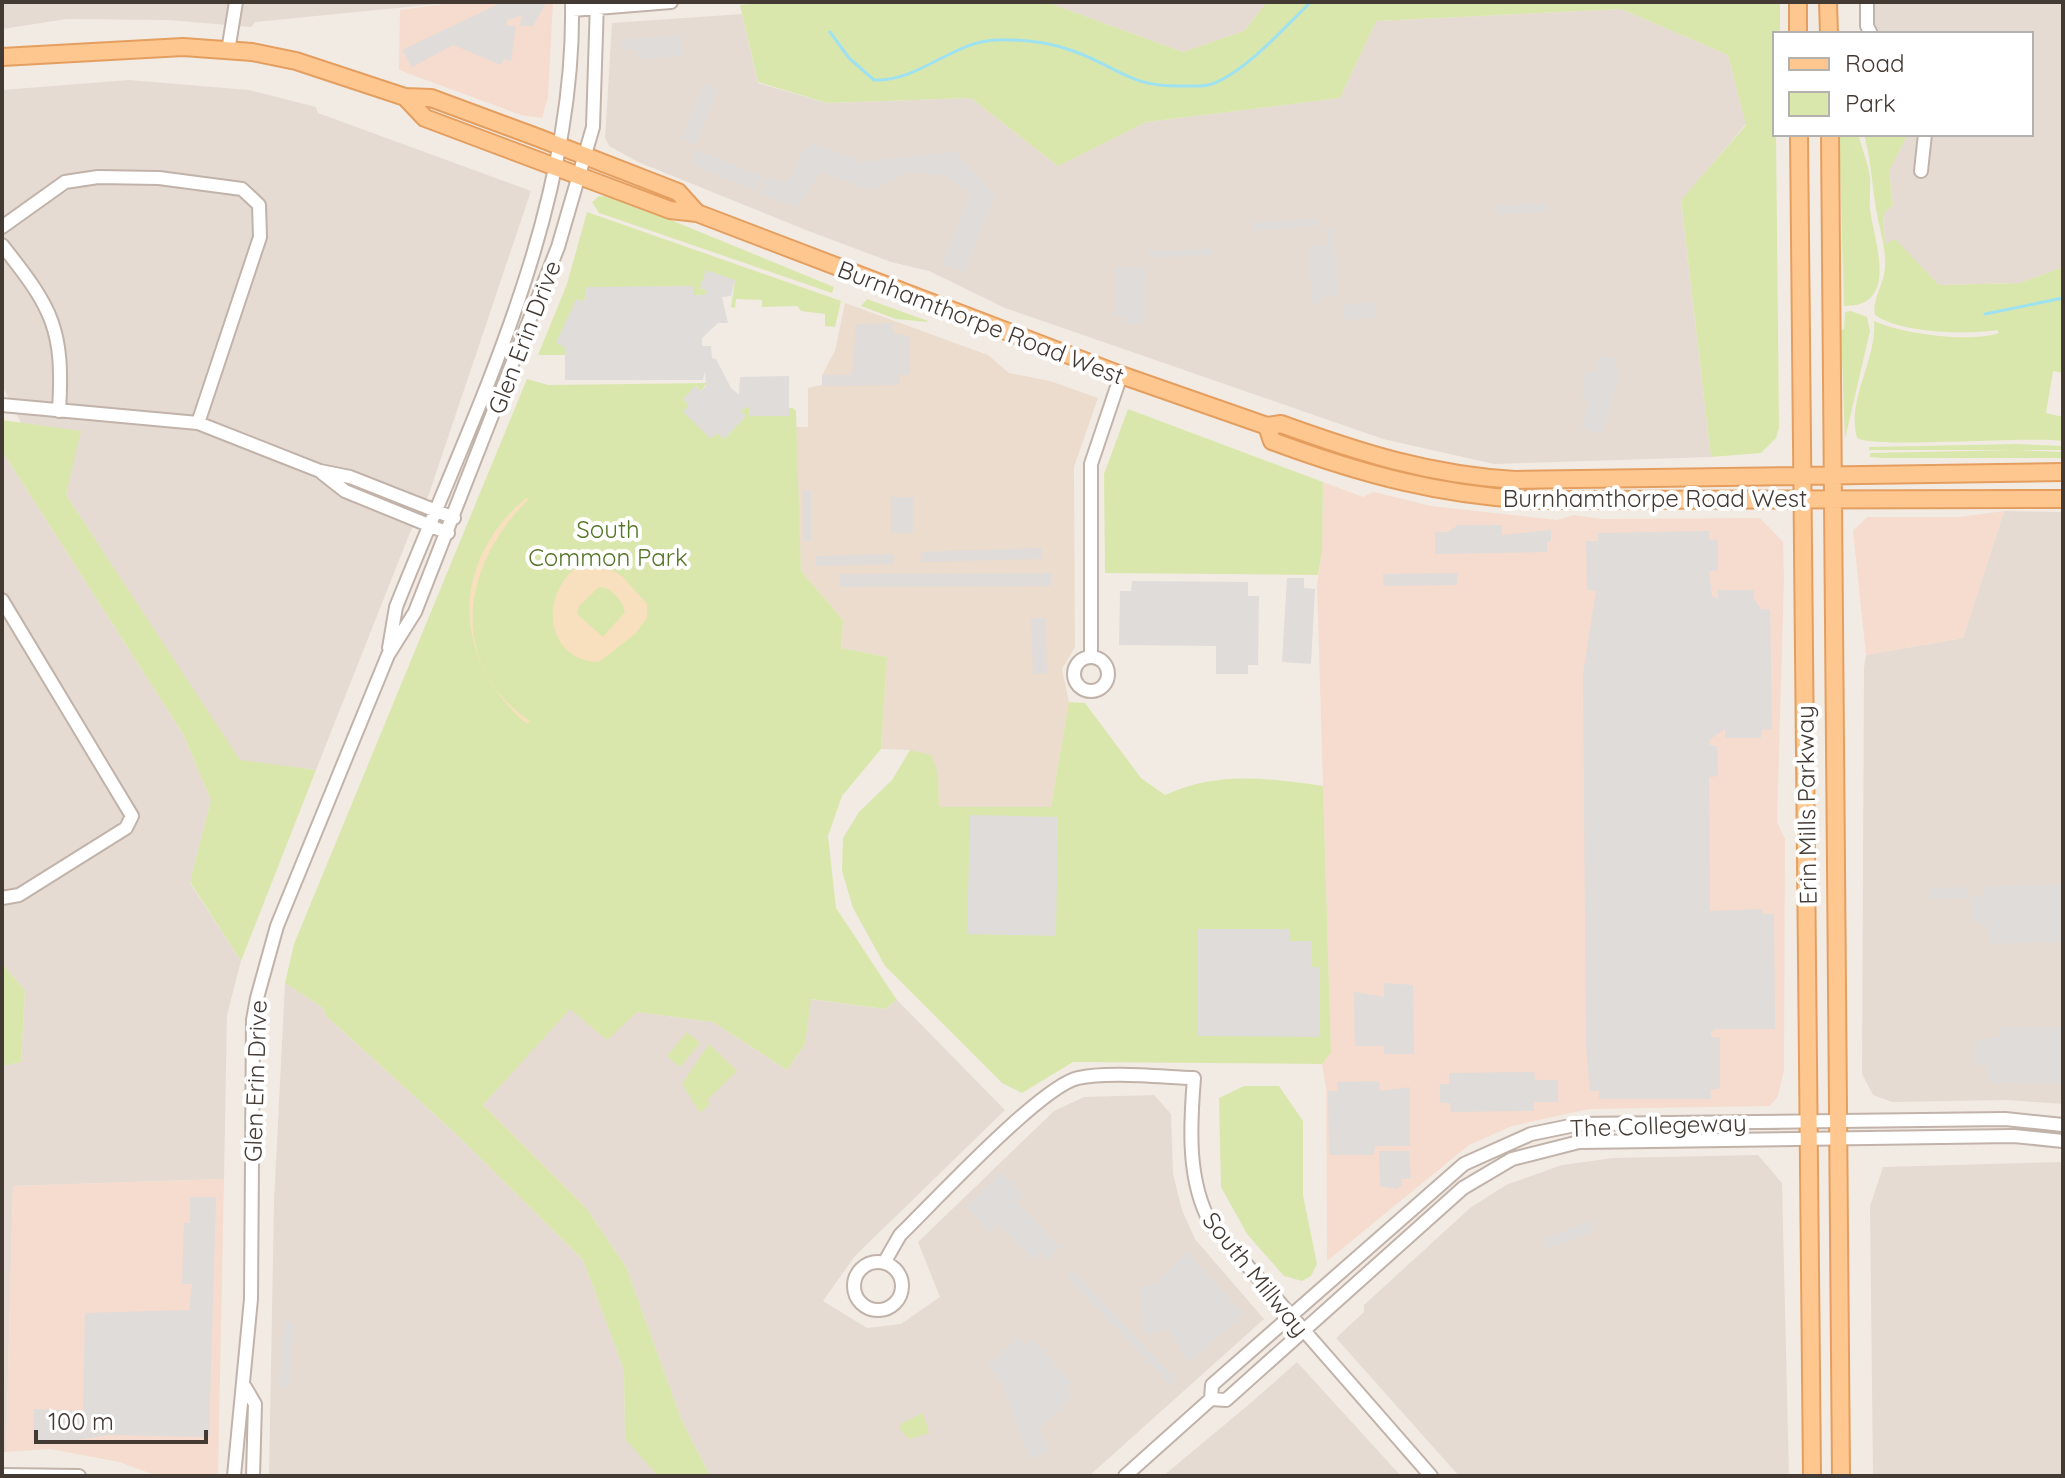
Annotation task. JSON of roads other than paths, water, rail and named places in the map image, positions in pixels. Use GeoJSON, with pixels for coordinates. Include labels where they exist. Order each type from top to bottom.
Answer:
{"type":"FeatureCollection","features":[{"type":"Feature","properties":{"kind":"main road"},"geometry":{"type":"LineString","coordinates":[[1798,2],[1798,32]]}},
{"type":"Feature","properties":{"kind":"main road"},"geometry":{"type":"LineString","coordinates":[[1828,2],[1829,32]]}},
{"type":"Feature","properties":{"kind":"main road","name":"Burnhamthorpe Road West"},"geometry":{"type":"LineString","coordinates":[[2,57],[118,48],[228,51],[296,61],[405,97],[431,98],[559,146],[678,192],[697,213]]}},
{"type":"Feature","properties":{"kind":"main road","name":"Burnhamthorpe Road West"},"geometry":{"type":"LineString","coordinates":[[405,97],[425,118],[670,210],[697,213],[1121,375],[1267,426],[1281,424],[1385,461],[1484,479],[2063,472]]}},
{"type":"Feature","properties":{"kind":"main road","name":"Erin Mills Parkway"},"geometry":{"type":"LineString","coordinates":[[1799,136],[1812,1476]]}},
{"type":"Feature","properties":{"kind":"main road","name":"Erin Mills Parkway"},"geometry":{"type":"LineString","coordinates":[[1830,136],[1841,1476]]}},
{"type":"Feature","properties":{"kind":"main road","name":"Burnhamthorpe Road West"},"geometry":{"type":"LineString","coordinates":[[1267,426],[1272,441],[1321,460],[1380,479],[1460,495],[1540,500],[2063,499]]}},
{"type":"Feature","properties":{"kind":"street"},"geometry":{"type":"LineString","coordinates":[[228,51],[236,2]]}},
{"type":"Feature","properties":{"kind":"street"},"geometry":{"type":"LineString","coordinates":[[572,6],[671,2]]}},
{"type":"Feature","properties":{"kind":"street"},"geometry":{"type":"LineString","coordinates":[[1867,2],[1870,32]]}},
{"type":"Feature","properties":{"kind":"street","name":"Glen Erin Drive"},"geometry":{"type":"LineString","coordinates":[[234,1476],[239,1401],[245,1387],[251,1279],[253,1020],[264,963],[388,655],[415,612],[448,533],[541,298],[593,127],[597,5]]}},
{"type":"Feature","properties":{"kind":"street","name":"Glen Erin Drive"},"geometry":{"type":"LineString","coordinates":[[388,655],[396,607],[522,287],[549,199],[569,84],[572,6]]}},
{"type":"Feature","properties":{"kind":"street"},"geometry":{"type":"LineString","coordinates":[[1921,171],[1925,136]]}},
{"type":"Feature","properties":{"kind":"street"},"geometry":{"type":"LineString","coordinates":[[2,227],[65,182],[98,177],[159,178],[242,189],[259,205],[260,237],[198,423]]}},
{"type":"Feature","properties":{"kind":"street"},"geometry":{"type":"LineString","coordinates":[[2,245],[32,283],[54,325],[62,362],[59,411]]}},
{"type":"Feature","properties":{"kind":"street"},"geometry":{"type":"LineString","coordinates":[[1091,657],[1091,464],[1121,375]]}},
{"type":"Feature","properties":{"kind":"street"},"geometry":{"type":"LineString","coordinates":[[2,405],[198,423],[320,471],[350,477],[454,518]]}},
{"type":"Feature","properties":{"kind":"street"},"geometry":{"type":"LineString","coordinates":[[320,471],[345,491],[448,533]]}},
{"type":"Feature","properties":{"kind":"street"},"geometry":{"type":"LineString","coordinates":[[2,600],[132,816],[126,828],[19,895],[2,898]]}},
{"type":"Feature","properties":{"kind":"street","name":"South Millway"},"geometry":{"type":"LineString","coordinates":[[884,1263],[900,1235],[1036,1104],[1068,1082],[1100,1076],[1194,1078],[1193,1160],[1197,1200],[1211,1224],[1431,1476]]}},
{"type":"Feature","properties":{"kind":"street","name":"The Collegeway"},"geometry":{"type":"LineString","coordinates":[[1125,1476],[1211,1399],[1212,1385],[1425,1195],[1464,1164],[1531,1134],[1580,1124],[2005,1119],[2063,1125]]}},
{"type":"Feature","properties":{"kind":"street","name":"The Collegeway"},"geometry":{"type":"LineString","coordinates":[[1211,1399],[1226,1400],[1463,1188],[1512,1159],[1579,1142],[2014,1136],[2063,1141]]}},
{"type":"Feature","properties":{"kind":"street"},"geometry":{"type":"LineString","coordinates":[[884,1263],[897,1271],[901,1292],[887,1308],[873,1310],[856,1296],[854,1282],[868,1264],[884,1263]]}},
{"type":"Feature","properties":{"kind":"street","name":"Glen Erin Drive"},"geometry":{"type":"LineString","coordinates":[[245,1387],[255,1404],[253,1476]]}},
{"type":"Feature","properties":{"kind":"street"},"geometry":{"type":"LineString","coordinates":[[2,1475],[79,1476]]}},
{"type":"Feature","properties":{"kind":"waterway"},"geometry":{"type":"LineString","coordinates":[[830,32],[849,58],[874,80],[905,75],[979,42],[1005,40],[1064,48],[1136,80],[1164,85],[1201,86],[1212,84],[1238,70],[1311,2]]}},
{"type":"Feature","properties":{"kind":"waterway"},"geometry":{"type":"LineString","coordinates":[[1985,314],[2063,298]]}},
{"type":"Feature","properties":{"kind":"park label","name":"South Common Park"},"geometry":{"type":"Point","coordinates":[608,543]}}]}
